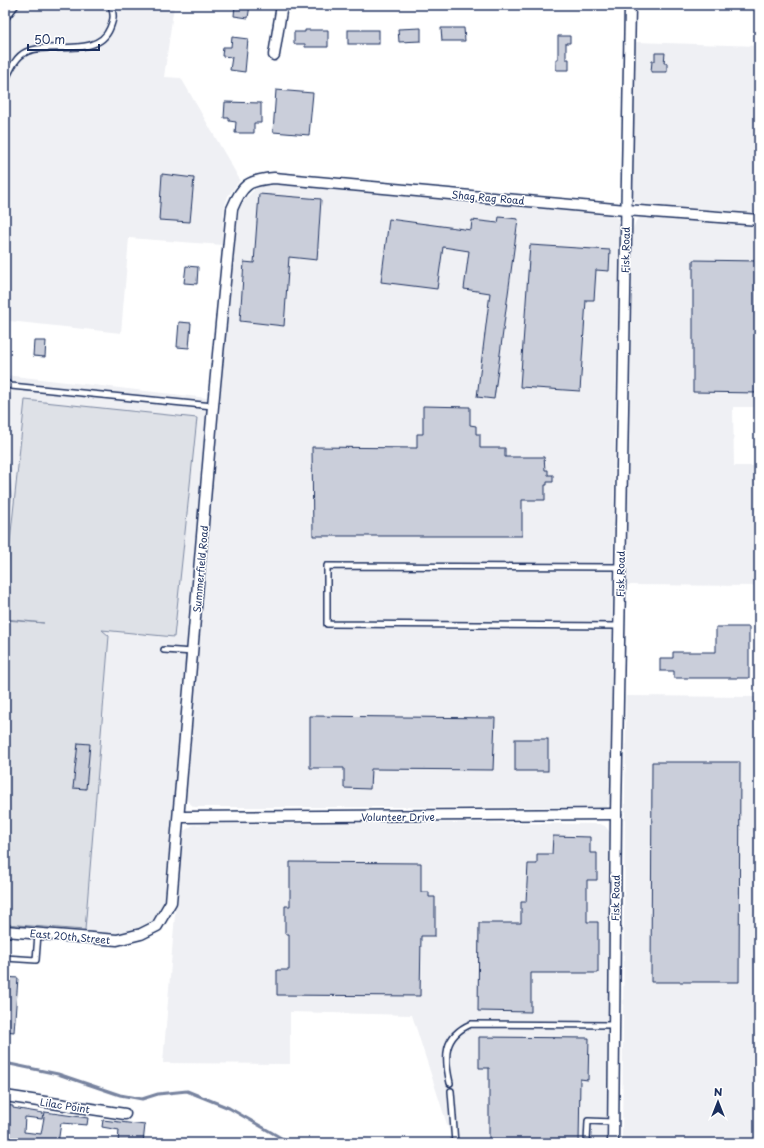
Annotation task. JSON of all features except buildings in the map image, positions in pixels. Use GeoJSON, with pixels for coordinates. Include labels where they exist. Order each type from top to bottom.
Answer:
{"type":"FeatureCollection","features":[{"type":"Feature","properties":{"kind":"street"},"geometry":{"type":"LineString","coordinates":[[274,55],[282,5],[289,5]]}},
{"type":"Feature","properties":{"kind":"street","name":"Fisk Road"},"geometry":{"type":"LineString","coordinates":[[613,1143],[616,814],[630,5]]}},
{"type":"Feature","properties":{"kind":"street","name":"Shag Rag Road"},"geometry":{"type":"LineString","coordinates":[[232,210],[238,195],[247,184],[258,179],[274,178],[626,210],[759,220]]}},
{"type":"Feature","properties":{"kind":"street","name":"Summerfield Road"},"geometry":{"type":"LineString","coordinates":[[157,926],[171,902],[213,406],[232,210]]}},
{"type":"Feature","properties":{"kind":"street","name":"Volunteer Drive"},"geometry":{"type":"LineString","coordinates":[[179,817],[616,814]]}},
{"type":"Feature","properties":{"kind":"street","name":"East 20th Street"},"geometry":{"type":"LineString","coordinates":[[5,931],[117,940],[141,934],[157,926]]}},
{"type":"Feature","properties":{"kind":"street","name":"Lilac Point"},"geometry":{"type":"LineString","coordinates":[[5,1096],[125,1114]]}},
{"type":"Feature","properties":{"kind":"lane"},"geometry":{"type":"LineString","coordinates":[[6,17],[16,5]]}},
{"type":"Feature","properties":{"kind":"lane"},"geometry":{"type":"LineString","coordinates":[[5,82],[14,63],[25,52],[43,48],[75,47],[94,44],[107,34],[114,16],[111,5]]}},
{"type":"Feature","properties":{"kind":"lane"},"geometry":{"type":"LineString","coordinates":[[5,382],[11,386],[213,406]]}},
{"type":"Feature","properties":{"kind":"lane"},"geometry":{"type":"LineString","coordinates":[[619,626],[327,624],[327,566],[620,567]]}},
{"type":"Feature","properties":{"kind":"lane"},"geometry":{"type":"LineString","coordinates":[[164,650],[193,652]]}},
{"type":"Feature","properties":{"kind":"lane"},"geometry":{"type":"LineString","coordinates":[[5,958],[36,960],[38,934]]}},
{"type":"Feature","properties":{"kind":"lane"},"geometry":{"type":"LineString","coordinates":[[450,1083],[445,1062],[451,1038],[461,1028],[471,1024],[614,1025]]}},
{"type":"Feature","properties":{"kind":"lane"},"geometry":{"type":"LineString","coordinates":[[451,1091],[455,1143]]}},
{"type":"Feature","properties":{"kind":"lane"},"geometry":{"type":"LineString","coordinates":[[587,1143],[588,1121],[613,1122]]}},
{"type":"Feature","properties":{"kind":"shaded area"},"geometry":{"type":"Polygon","coordinates":[[[5,5],[174,5],[164,77],[181,78],[240,180],[228,196],[224,209],[222,245],[129,238],[121,333],[9,321],[5,366],[5,5]]]}},
{"type":"Feature","properties":{"kind":"shaded area"},"geometry":{"type":"Polygon","coordinates":[[[634,42],[759,46],[759,213],[646,205],[635,202],[632,197],[634,42]]]}},
{"type":"Feature","properties":{"kind":"shaded area"},"geometry":{"type":"Polygon","coordinates":[[[273,182],[613,214],[621,223],[615,413],[610,800],[606,807],[194,807],[185,799],[184,792],[234,218],[244,200],[255,189],[267,183],[273,182]]]}},
{"type":"Feature","properties":{"kind":"shaded area"},"geometry":{"type":"Polygon","coordinates":[[[647,216],[759,223],[759,407],[733,407],[734,466],[759,466],[759,586],[627,585],[631,236],[636,221],[641,217],[647,216]]]}},
{"type":"Feature","properties":{"kind":"shaded area"},"geometry":{"type":"Polygon","coordinates":[[[5,375],[207,398],[166,895],[161,910],[153,920],[141,929],[129,933],[114,935],[5,926],[5,375]]]}},
{"type":"Feature","properties":{"kind":"shaded area"},"geometry":{"type":"Polygon","coordinates":[[[25,400],[197,418],[174,637],[102,630],[109,636],[85,930],[5,924],[5,620],[44,623],[5,619],[5,589],[25,400]]]}},
{"type":"Feature","properties":{"kind":"shaded area"},"geometry":{"type":"Polygon","coordinates":[[[5,455],[9,467],[11,498],[5,554],[5,455]]]}},
{"type":"Feature","properties":{"kind":"shaded area"},"geometry":{"type":"Polygon","coordinates":[[[626,696],[759,697],[759,1143],[622,1143],[626,696]]]}},
{"type":"Feature","properties":{"kind":"shaded area"},"geometry":{"type":"Polygon","coordinates":[[[207,824],[600,824],[605,826],[609,831],[611,837],[606,1143],[453,1143],[412,1015],[290,1012],[290,1064],[163,1063],[181,840],[184,831],[193,825],[207,824]]]}},
{"type":"Feature","properties":{"kind":"waterway"},"geometry":{"type":"LineString","coordinates":[[5,1063],[58,1074],[120,1095],[142,1099],[158,1094],[187,1091],[229,1108],[290,1143]]}}]}
